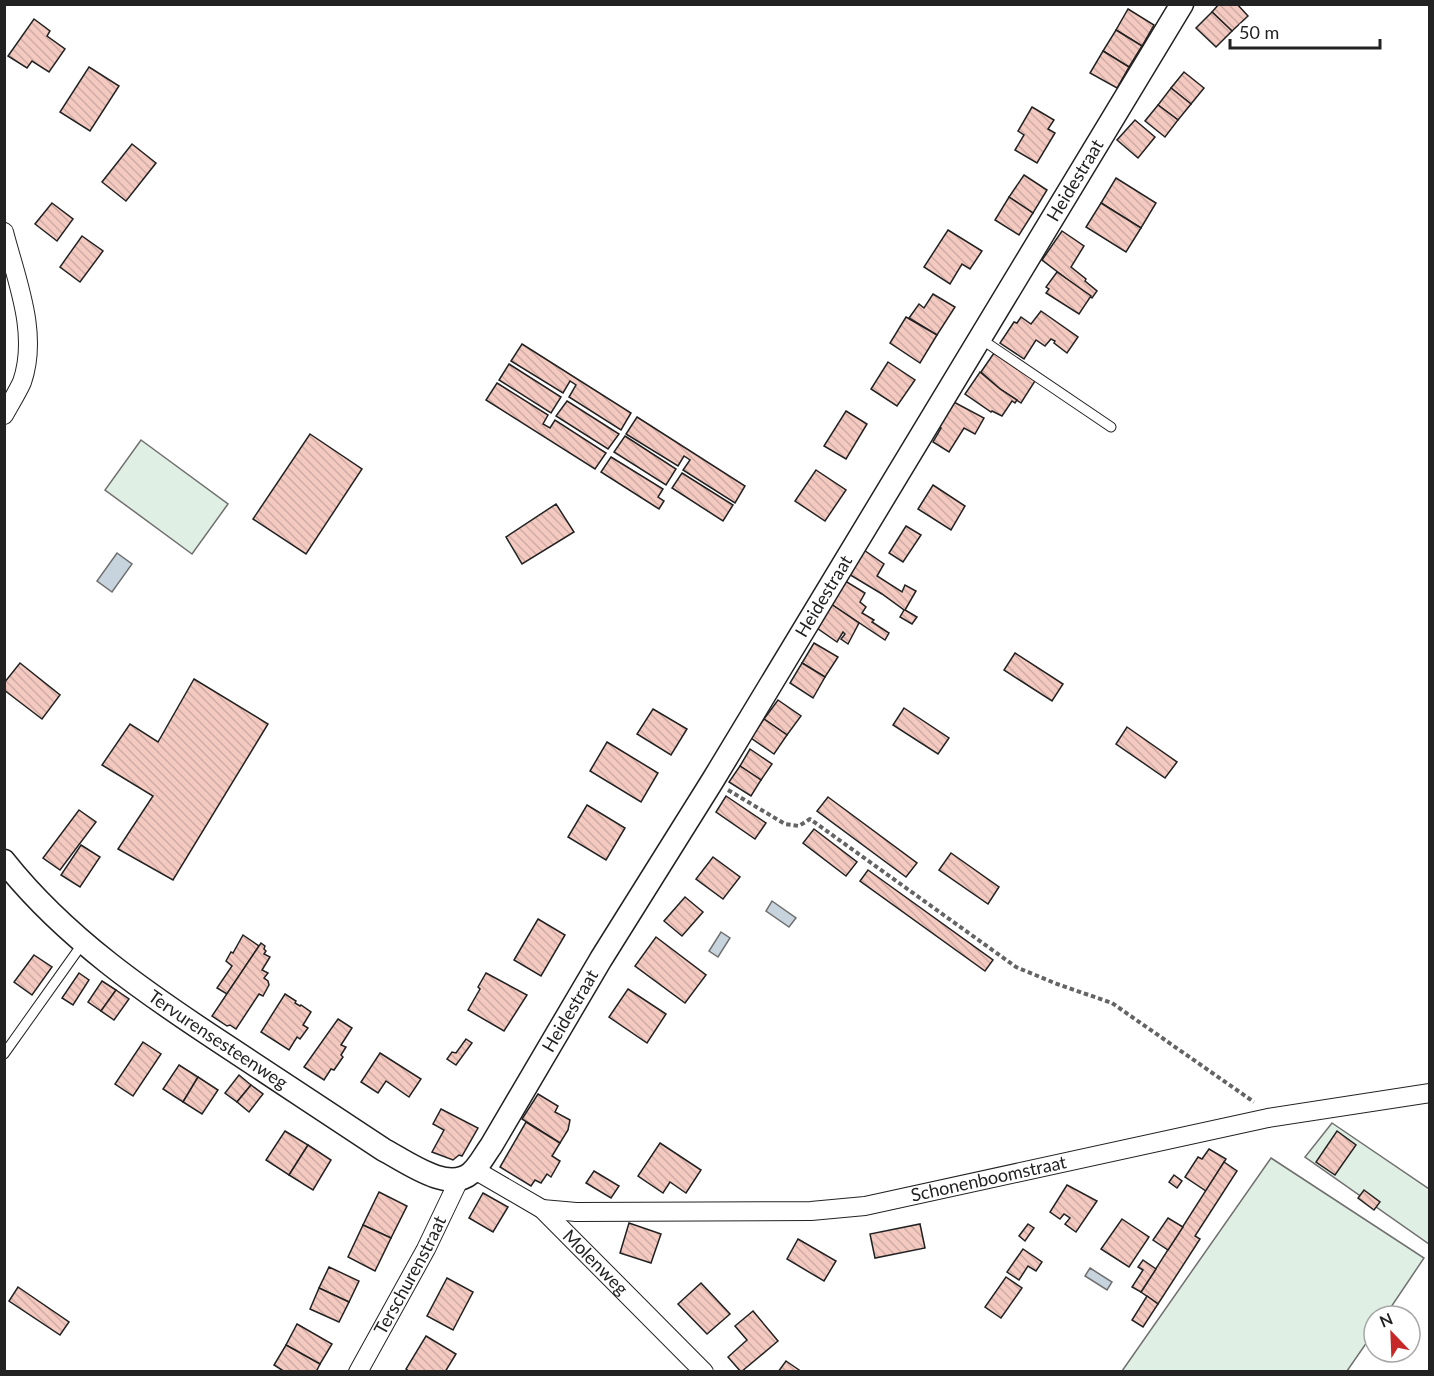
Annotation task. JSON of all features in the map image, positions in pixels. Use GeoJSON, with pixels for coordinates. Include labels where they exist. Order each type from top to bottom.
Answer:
{"type":"FeatureCollection","features":[{"type":"Feature","properties":{"kind":"street","name":"Heidestraat"},"geometry":{"type":"LineString","coordinates":[[467,1175],[713,780],[1182,4]]}},
{"type":"Feature","properties":{"kind":"street"},"geometry":{"type":"LineString","coordinates":[[4,232],[28,330],[22,382],[4,415]]}},
{"type":"Feature","properties":{"kind":"street","name":"Tervurensesteenweg"},"geometry":{"type":"LineString","coordinates":[[4,861],[23,885],[83,943],[159,1001],[384,1150],[441,1179],[467,1175]]}},
{"type":"Feature","properties":{"kind":"street","name":"Schonenboomstraat"},"geometry":{"type":"LineString","coordinates":[[542,1209],[576,1212],[811,1211],[866,1206],[1269,1118],[1430,1093]]}},
{"type":"Feature","properties":{"kind":"street","name":"Molenweg"},"geometry":{"type":"LineString","coordinates":[[467,1175],[542,1209],[704,1371]]}},
{"type":"Feature","properties":{"kind":"street","name":"Terschurenstraat"},"geometry":{"type":"LineString","coordinates":[[358,1371],[467,1175]]}},
{"type":"Feature","properties":{"kind":"lane"},"geometry":{"type":"LineString","coordinates":[[979,338],[1111,427]]}},
{"type":"Feature","properties":{"kind":"lane"},"geometry":{"type":"LineString","coordinates":[[4,1054],[83,943]]}},
{"type":"Feature","properties":{"kind":"path"},"geometry":{"type":"LineString","coordinates":[[713,780],[785,824],[799,826],[810,819],[1016,967],[1112,1003],[1253,1101],[1269,1118]]}},
{"type":"Feature","properties":{"kind":"green space"},"geometry":{"type":"Polygon","coordinates":[[[141,440],[228,504],[192,554],[105,490],[141,440]]]}},
{"type":"Feature","properties":{"kind":"green space"},"geometry":{"type":"Polygon","coordinates":[[[1332,1123],[1429,1189],[1429,1244],[1305,1157],[1332,1123]]]}},
{"type":"Feature","properties":{"kind":"green space"},"geometry":{"type":"Polygon","coordinates":[[[1271,1158],[1424,1258],[1393,1304],[1362,1304],[1362,1349],[1347,1371],[1122,1371],[1271,1158]]]}},
{"type":"Feature","properties":{"kind":"shaded area"},"geometry":{"type":"Polygon","coordinates":[[[117,553],[132,564],[112,592],[97,581],[117,553]]]}},
{"type":"Feature","properties":{"kind":"shaded area"},"geometry":{"type":"Polygon","coordinates":[[[772,901],[796,918],[789,927],[766,911],[772,901]]]}},
{"type":"Feature","properties":{"kind":"shaded area"},"geometry":{"type":"Polygon","coordinates":[[[721,932],[730,938],[718,957],[709,951],[721,932]]]}},
{"type":"Feature","properties":{"kind":"shaded area"},"geometry":{"type":"Polygon","coordinates":[[[1090,1268],[1112,1282],[1107,1290],[1085,1276],[1090,1268]]]}},
{"type":"Feature","properties":{"kind":"building"},"geometry":{"type":"Polygon","coordinates":[[[1219,4],[1237,4],[1248,16],[1232,31],[1212,12],[1219,4]]]}},
{"type":"Feature","properties":{"kind":"building"},"geometry":{"type":"Polygon","coordinates":[[[1128,9],[1154,25],[1142,46],[1116,30],[1128,9]]]}},
{"type":"Feature","properties":{"kind":"building"},"geometry":{"type":"Polygon","coordinates":[[[1212,12],[1232,31],[1216,47],[1196,28],[1212,12]]]}},
{"type":"Feature","properties":{"kind":"building"},"geometry":{"type":"Polygon","coordinates":[[[34,19],[50,31],[47,36],[65,49],[49,72],[32,61],[27,68],[8,56],[34,19]]]}},
{"type":"Feature","properties":{"kind":"building"},"geometry":{"type":"Polygon","coordinates":[[[1116,30],[1142,46],[1129,67],[1103,51],[1116,30]]]}},
{"type":"Feature","properties":{"kind":"building"},"geometry":{"type":"Polygon","coordinates":[[[1103,51],[1129,67],[1117,88],[1090,73],[1103,51]]]}},
{"type":"Feature","properties":{"kind":"building"},"geometry":{"type":"Polygon","coordinates":[[[89,67],[119,86],[90,131],[60,112],[89,67]]]}},
{"type":"Feature","properties":{"kind":"building"},"geometry":{"type":"Polygon","coordinates":[[[1184,72],[1204,88],[1191,104],[1171,88],[1184,72]]]}},
{"type":"Feature","properties":{"kind":"building"},"geometry":{"type":"Polygon","coordinates":[[[1171,88],[1191,104],[1178,120],[1158,105],[1171,88]]]}},
{"type":"Feature","properties":{"kind":"building"},"geometry":{"type":"Polygon","coordinates":[[[1158,105],[1178,120],[1165,137],[1145,121],[1158,105]]]}},
{"type":"Feature","properties":{"kind":"building"},"geometry":{"type":"Polygon","coordinates":[[[1032,107],[1054,120],[1048,129],[1055,133],[1037,163],[1015,150],[1024,135],[1018,131],[1032,107]]]}},
{"type":"Feature","properties":{"kind":"building"},"geometry":{"type":"Polygon","coordinates":[[[1135,120],[1155,137],[1138,158],[1117,140],[1135,120]]]}},
{"type":"Feature","properties":{"kind":"building"},"geometry":{"type":"Polygon","coordinates":[[[132,144],[156,163],[126,201],[102,182],[132,144]]]}},
{"type":"Feature","properties":{"kind":"building"},"geometry":{"type":"Polygon","coordinates":[[[1024,175],[1047,190],[1033,213],[1009,197],[1024,175]]]}},
{"type":"Feature","properties":{"kind":"building"},"geometry":{"type":"Polygon","coordinates":[[[1116,178],[1156,203],[1141,228],[1101,203],[1116,178]]]}},
{"type":"Feature","properties":{"kind":"building"},"geometry":{"type":"Polygon","coordinates":[[[1009,197],[1033,213],[1019,235],[995,220],[1009,197]]]}},
{"type":"Feature","properties":{"kind":"building"},"geometry":{"type":"Polygon","coordinates":[[[52,203],[73,219],[57,241],[35,224],[52,203]]]}},
{"type":"Feature","properties":{"kind":"building"},"geometry":{"type":"Polygon","coordinates":[[[1101,203],[1141,228],[1126,252],[1086,227],[1101,203]]]}},
{"type":"Feature","properties":{"kind":"building"},"geometry":{"type":"Polygon","coordinates":[[[948,230],[982,251],[970,269],[962,264],[950,284],[924,267],[948,230]]]}},
{"type":"Feature","properties":{"kind":"building"},"geometry":{"type":"Polygon","coordinates":[[[1062,231],[1084,246],[1071,267],[1097,291],[1092,298],[1042,260],[1062,231]]]}},
{"type":"Feature","properties":{"kind":"building"},"geometry":{"type":"Polygon","coordinates":[[[82,236],[103,251],[80,282],[60,267],[82,236]]]}},
{"type":"Feature","properties":{"kind":"building"},"geometry":{"type":"Polygon","coordinates":[[[1057,272],[1091,296],[1079,314],[1046,293],[1049,289],[1046,287],[1057,272]]]}},
{"type":"Feature","properties":{"kind":"building"},"geometry":{"type":"Polygon","coordinates":[[[933,294],[955,307],[937,335],[909,318],[919,304],[924,308],[933,294]]]}},
{"type":"Feature","properties":{"kind":"building"},"geometry":{"type":"Polygon","coordinates":[[[1041,311],[1078,337],[1067,353],[1051,339],[1045,346],[1036,340],[1024,359],[1000,343],[1014,322],[1017,323],[1021,317],[1031,324],[1041,311]]]}},
{"type":"Feature","properties":{"kind":"building"},"geometry":{"type":"Polygon","coordinates":[[[906,317],[937,335],[920,363],[890,343],[906,317]]]}},
{"type":"Feature","properties":{"kind":"building"},"geometry":{"type":"Polygon","coordinates":[[[522,344],[631,413],[621,430],[569,397],[576,385],[570,381],[563,393],[511,361],[522,344]]]}},
{"type":"Feature","properties":{"kind":"building"},"geometry":{"type":"Polygon","coordinates":[[[994,353],[1035,381],[1021,403],[981,372],[994,353]]]}},
{"type":"Feature","properties":{"kind":"building"},"geometry":{"type":"Polygon","coordinates":[[[888,362],[915,380],[897,406],[871,389],[888,362]]]}},
{"type":"Feature","properties":{"kind":"building"},"geometry":{"type":"Polygon","coordinates":[[[509,364],[561,397],[551,413],[499,380],[509,364]]]}},
{"type":"Feature","properties":{"kind":"building"},"geometry":{"type":"Polygon","coordinates":[[[980,372],[1017,400],[1015,403],[1012,401],[1002,416],[991,412],[965,394],[980,372]]]}},
{"type":"Feature","properties":{"kind":"building"},"geometry":{"type":"Polygon","coordinates":[[[497,383],[548,415],[543,424],[550,428],[555,420],[606,453],[595,469],[486,400],[497,383]]]}},
{"type":"Feature","properties":{"kind":"building"},"geometry":{"type":"Polygon","coordinates":[[[950,400],[984,418],[975,434],[964,428],[949,452],[933,442],[941,428],[937,426],[950,400]]]}},
{"type":"Feature","properties":{"kind":"building"},"geometry":{"type":"Polygon","coordinates":[[[567,401],[619,434],[608,449],[556,416],[567,401]]]}},
{"type":"Feature","properties":{"kind":"building"},"geometry":{"type":"Polygon","coordinates":[[[846,411],[867,424],[846,459],[824,446],[846,411]]]}},
{"type":"Feature","properties":{"kind":"building"},"geometry":{"type":"Polygon","coordinates":[[[637,417],[745,486],[735,503],[683,470],[690,460],[684,456],[678,466],[626,434],[637,417]]]}},
{"type":"Feature","properties":{"kind":"building"},"geometry":{"type":"Polygon","coordinates":[[[310,434],[362,469],[306,554],[253,519],[310,434]]]}},
{"type":"Feature","properties":{"kind":"building"},"geometry":{"type":"Polygon","coordinates":[[[625,436],[676,469],[666,485],[614,452],[625,436]]]}},
{"type":"Feature","properties":{"kind":"building"},"geometry":{"type":"Polygon","coordinates":[[[611,457],[663,489],[658,497],[664,501],[659,509],[601,472],[611,457]]]}},
{"type":"Feature","properties":{"kind":"building"},"geometry":{"type":"Polygon","coordinates":[[[816,470],[846,490],[825,521],[795,501],[816,470]]]}},
{"type":"Feature","properties":{"kind":"building"},"geometry":{"type":"Polygon","coordinates":[[[682,473],[733,505],[723,521],[672,488],[682,473]]]}},
{"type":"Feature","properties":{"kind":"building"},"geometry":{"type":"Polygon","coordinates":[[[933,485],[965,506],[951,530],[918,509],[933,485]]]}},
{"type":"Feature","properties":{"kind":"building"},"geometry":{"type":"Polygon","coordinates":[[[556,504],[574,532],[522,564],[506,537],[556,504]]]}},
{"type":"Feature","properties":{"kind":"building"},"geometry":{"type":"Polygon","coordinates":[[[906,526],[921,535],[903,562],[889,553],[906,526]]]}},
{"type":"Feature","properties":{"kind":"building"},"geometry":{"type":"Polygon","coordinates":[[[861,548],[884,564],[877,576],[902,592],[905,585],[916,591],[905,610],[917,617],[912,624],[900,617],[904,610],[847,573],[861,548]]]}},
{"type":"Feature","properties":{"kind":"building"},"geometry":{"type":"Polygon","coordinates":[[[842,579],[865,593],[860,602],[866,607],[862,613],[889,633],[885,640],[828,602],[842,579]]]}},
{"type":"Feature","properties":{"kind":"building"},"geometry":{"type":"Polygon","coordinates":[[[828,602],[859,623],[848,644],[841,639],[845,634],[843,632],[837,642],[814,626],[828,602]]]}},
{"type":"Feature","properties":{"kind":"building"},"geometry":{"type":"Polygon","coordinates":[[[814,643],[838,657],[825,677],[802,663],[814,643]]]}},
{"type":"Feature","properties":{"kind":"building"},"geometry":{"type":"Polygon","coordinates":[[[1015,653],[1063,684],[1052,701],[1004,670],[1015,653]]]}},
{"type":"Feature","properties":{"kind":"building"},"geometry":{"type":"Polygon","coordinates":[[[20,663],[60,695],[42,719],[4,690],[4,683],[20,663]]]}},
{"type":"Feature","properties":{"kind":"building"},"geometry":{"type":"Polygon","coordinates":[[[802,663],[825,677],[813,698],[790,683],[802,663]]]}},
{"type":"Feature","properties":{"kind":"building"},"geometry":{"type":"Polygon","coordinates":[[[194,679],[268,724],[173,880],[118,849],[153,796],[102,765],[130,724],[158,742],[194,679]]]}},
{"type":"Feature","properties":{"kind":"building"},"geometry":{"type":"Polygon","coordinates":[[[778,700],[801,716],[787,735],[764,719],[778,700]]]}},
{"type":"Feature","properties":{"kind":"building"},"geometry":{"type":"Polygon","coordinates":[[[904,708],[949,738],[938,754],[893,725],[904,708]]]}},
{"type":"Feature","properties":{"kind":"building"},"geometry":{"type":"Polygon","coordinates":[[[653,709],[687,729],[671,755],[637,734],[653,709]]]}},
{"type":"Feature","properties":{"kind":"building"},"geometry":{"type":"Polygon","coordinates":[[[764,719],[787,735],[774,754],[751,738],[764,719]]]}},
{"type":"Feature","properties":{"kind":"building"},"geometry":{"type":"Polygon","coordinates":[[[1127,727],[1177,762],[1165,778],[1116,744],[1127,727]]]}},
{"type":"Feature","properties":{"kind":"building"},"geometry":{"type":"Polygon","coordinates":[[[607,742],[658,773],[641,802],[590,771],[607,742]]]}},
{"type":"Feature","properties":{"kind":"building"},"geometry":{"type":"Polygon","coordinates":[[[750,749],[772,764],[761,780],[740,766],[750,749]]]}},
{"type":"Feature","properties":{"kind":"building"},"geometry":{"type":"Polygon","coordinates":[[[740,766],[761,780],[751,796],[729,782],[740,766]]]}},
{"type":"Feature","properties":{"kind":"building"},"geometry":{"type":"Polygon","coordinates":[[[726,796],[766,823],[755,839],[716,812],[726,796]]]}},
{"type":"Feature","properties":{"kind":"building"},"geometry":{"type":"Polygon","coordinates":[[[828,797],[917,863],[906,877],[817,811],[828,797]]]}},
{"type":"Feature","properties":{"kind":"building"},"geometry":{"type":"Polygon","coordinates":[[[587,805],[625,828],[606,860],[568,837],[587,805]]]}},
{"type":"Feature","properties":{"kind":"building"},"geometry":{"type":"Polygon","coordinates":[[[79,810],[96,822],[60,870],[43,858],[79,810]]]}},
{"type":"Feature","properties":{"kind":"building"},"geometry":{"type":"Polygon","coordinates":[[[814,829],[857,862],[846,876],[803,843],[814,829]]]}},
{"type":"Feature","properties":{"kind":"building"},"geometry":{"type":"Polygon","coordinates":[[[81,845],[100,857],[80,887],[61,875],[81,845]]]}},
{"type":"Feature","properties":{"kind":"building"},"geometry":{"type":"Polygon","coordinates":[[[951,853],[999,887],[988,904],[939,870],[951,853]]]}},
{"type":"Feature","properties":{"kind":"building"},"geometry":{"type":"Polygon","coordinates":[[[713,857],[740,877],[723,899],[696,879],[713,857]]]}},
{"type":"Feature","properties":{"kind":"building"},"geometry":{"type":"Polygon","coordinates":[[[868,870],[993,960],[985,971],[860,881],[868,870]]]}},
{"type":"Feature","properties":{"kind":"building"},"geometry":{"type":"Polygon","coordinates":[[[685,897],[703,912],[682,936],[664,921],[685,897]]]}},
{"type":"Feature","properties":{"kind":"building"},"geometry":{"type":"Polygon","coordinates":[[[538,919],[565,935],[541,976],[514,960],[538,919]]]}},
{"type":"Feature","properties":{"kind":"building"},"geometry":{"type":"Polygon","coordinates":[[[243,935],[259,946],[227,994],[217,988],[232,966],[226,961],[243,935]]]}},
{"type":"Feature","properties":{"kind":"building"},"geometry":{"type":"Polygon","coordinates":[[[656,937],[706,975],[685,1003],[635,966],[656,937]]]}},
{"type":"Feature","properties":{"kind":"building"},"geometry":{"type":"Polygon","coordinates":[[[261,943],[265,946],[264,954],[270,957],[262,970],[268,973],[264,978],[269,985],[263,996],[259,994],[236,1029],[230,1025],[227,1026],[212,1016],[261,943]]]}},
{"type":"Feature","properties":{"kind":"building"},"geometry":{"type":"Polygon","coordinates":[[[34,955],[52,967],[32,995],[14,982],[34,955]]]}},
{"type":"Feature","properties":{"kind":"building"},"geometry":{"type":"Polygon","coordinates":[[[79,973],[89,980],[73,1005],[62,998],[79,973]]]}},
{"type":"Feature","properties":{"kind":"building"},"geometry":{"type":"Polygon","coordinates":[[[486,973],[527,995],[504,1031],[468,1010],[486,973]]]}},
{"type":"Feature","properties":{"kind":"building"},"geometry":{"type":"Polygon","coordinates":[[[102,981],[116,990],[101,1011],[88,1002],[102,981]]]}},
{"type":"Feature","properties":{"kind":"building"},"geometry":{"type":"Polygon","coordinates":[[[628,989],[666,1014],[647,1043],[609,1017],[628,989]]]}},
{"type":"Feature","properties":{"kind":"building"},"geometry":{"type":"Polygon","coordinates":[[[116,990],[129,999],[114,1020],[101,1011],[116,990]]]}},
{"type":"Feature","properties":{"kind":"building"},"geometry":{"type":"Polygon","coordinates":[[[285,994],[311,1012],[303,1025],[308,1028],[300,1039],[297,1037],[289,1050],[261,1032],[285,994]]]}},
{"type":"Feature","properties":{"kind":"building"},"geometry":{"type":"Polygon","coordinates":[[[338,1019],[352,1028],[341,1045],[346,1047],[341,1055],[343,1057],[324,1080],[304,1067],[338,1019]]]}},
{"type":"Feature","properties":{"kind":"building"},"geometry":{"type":"Polygon","coordinates":[[[466,1039],[472,1043],[456,1065],[447,1059],[452,1052],[456,1053],[466,1039]]]}},
{"type":"Feature","properties":{"kind":"building"},"geometry":{"type":"Polygon","coordinates":[[[143,1042],[161,1054],[133,1096],[115,1084],[143,1042]]]}},
{"type":"Feature","properties":{"kind":"building"},"geometry":{"type":"Polygon","coordinates":[[[380,1053],[421,1079],[409,1097],[386,1081],[378,1093],[361,1082],[380,1053]]]}},
{"type":"Feature","properties":{"kind":"building"},"geometry":{"type":"Polygon","coordinates":[[[179,1065],[198,1077],[183,1102],[163,1089],[179,1065]]]}},
{"type":"Feature","properties":{"kind":"building"},"geometry":{"type":"Polygon","coordinates":[[[239,1075],[251,1085],[237,1102],[225,1093],[239,1075]]]}},
{"type":"Feature","properties":{"kind":"building"},"geometry":{"type":"Polygon","coordinates":[[[198,1077],[218,1090],[202,1114],[183,1102],[198,1077]]]}},
{"type":"Feature","properties":{"kind":"building"},"geometry":{"type":"Polygon","coordinates":[[[251,1085],[263,1094],[249,1112],[237,1102],[251,1085]]]}},
{"type":"Feature","properties":{"kind":"building"},"geometry":{"type":"Polygon","coordinates":[[[538,1094],[558,1106],[555,1112],[570,1120],[568,1130],[560,1143],[522,1119],[538,1094]]]}},
{"type":"Feature","properties":{"kind":"building"},"geometry":{"type":"Polygon","coordinates":[[[441,1109],[478,1128],[462,1156],[459,1155],[453,1160],[432,1152],[444,1130],[433,1124],[441,1109]]]}},
{"type":"Feature","properties":{"kind":"building"},"geometry":{"type":"Polygon","coordinates":[[[526,1122],[560,1143],[552,1156],[560,1161],[551,1177],[547,1174],[541,1183],[535,1180],[531,1186],[500,1167],[526,1122]]]}},
{"type":"Feature","properties":{"kind":"building"},"geometry":{"type":"Polygon","coordinates":[[[285,1131],[308,1145],[289,1175],[266,1160],[285,1131]]]}},
{"type":"Feature","properties":{"kind":"building"},"geometry":{"type":"Polygon","coordinates":[[[1337,1131],[1356,1145],[1335,1175],[1316,1162],[1337,1131]]]}},
{"type":"Feature","properties":{"kind":"building"},"geometry":{"type":"Polygon","coordinates":[[[660,1143],[701,1170],[686,1193],[670,1182],[663,1193],[638,1176],[660,1143]]]}},
{"type":"Feature","properties":{"kind":"building"},"geometry":{"type":"Polygon","coordinates":[[[308,1145],[331,1160],[313,1190],[289,1175],[308,1145]]]}},
{"type":"Feature","properties":{"kind":"building"},"geometry":{"type":"Polygon","coordinates":[[[1209,1149],[1226,1159],[1206,1191],[1185,1177],[1198,1157],[1202,1159],[1209,1149]]]}},
{"type":"Feature","properties":{"kind":"building"},"geometry":{"type":"Polygon","coordinates":[[[1224,1162],[1237,1171],[1195,1236],[1200,1239],[1158,1304],[1141,1292],[1224,1162]]]}},
{"type":"Feature","properties":{"kind":"building"},"geometry":{"type":"Polygon","coordinates":[[[594,1171],[619,1186],[611,1198],[586,1183],[594,1171]]]}},
{"type":"Feature","properties":{"kind":"building"},"geometry":{"type":"Polygon","coordinates":[[[1174,1175],[1182,1181],[1177,1188],[1169,1182],[1174,1175]]]}},
{"type":"Feature","properties":{"kind":"building"},"geometry":{"type":"Polygon","coordinates":[[[1067,1185],[1097,1201],[1076,1232],[1065,1224],[1070,1218],[1064,1214],[1060,1219],[1050,1212],[1067,1185]]]}},
{"type":"Feature","properties":{"kind":"building"},"geometry":{"type":"Polygon","coordinates":[[[1364,1190],[1380,1202],[1374,1210],[1358,1198],[1364,1190]]]}},
{"type":"Feature","properties":{"kind":"building"},"geometry":{"type":"Polygon","coordinates":[[[379,1192],[407,1206],[391,1238],[363,1225],[379,1192]]]}},
{"type":"Feature","properties":{"kind":"building"},"geometry":{"type":"Polygon","coordinates":[[[483,1193],[508,1207],[493,1232],[469,1218],[483,1193]]]}},
{"type":"Feature","properties":{"kind":"building"},"geometry":{"type":"Polygon","coordinates":[[[1168,1218],[1183,1227],[1168,1250],[1153,1240],[1168,1218]]]}},
{"type":"Feature","properties":{"kind":"building"},"geometry":{"type":"Polygon","coordinates":[[[1122,1219],[1149,1237],[1129,1267],[1101,1249],[1122,1219]]]}},
{"type":"Feature","properties":{"kind":"building"},"geometry":{"type":"Polygon","coordinates":[[[629,1223],[661,1234],[651,1263],[620,1253],[629,1223]]]}},
{"type":"Feature","properties":{"kind":"building"},"geometry":{"type":"Polygon","coordinates":[[[920,1224],[925,1248],[875,1258],[870,1234],[920,1224]]]}},
{"type":"Feature","properties":{"kind":"building"},"geometry":{"type":"Polygon","coordinates":[[[1028,1224],[1034,1228],[1025,1241],[1019,1236],[1028,1224]]]}},
{"type":"Feature","properties":{"kind":"building"},"geometry":{"type":"Polygon","coordinates":[[[363,1225],[391,1238],[375,1271],[348,1257],[363,1225]]]}},
{"type":"Feature","properties":{"kind":"building"},"geometry":{"type":"Polygon","coordinates":[[[798,1239],[836,1261],[824,1281],[787,1259],[798,1239]]]}},
{"type":"Feature","properties":{"kind":"building"},"geometry":{"type":"Polygon","coordinates":[[[1023,1249],[1042,1262],[1036,1271],[1028,1266],[1019,1280],[1007,1272],[1023,1249]]]}},
{"type":"Feature","properties":{"kind":"building"},"geometry":{"type":"Polygon","coordinates":[[[1143,1260],[1156,1269],[1141,1292],[1132,1287],[1143,1270],[1138,1267],[1143,1260]]]}},
{"type":"Feature","properties":{"kind":"building"},"geometry":{"type":"Polygon","coordinates":[[[329,1267],[359,1281],[349,1302],[319,1288],[329,1267]]]}},
{"type":"Feature","properties":{"kind":"building"},"geometry":{"type":"Polygon","coordinates":[[[1006,1277],[1022,1288],[1001,1318],[985,1307],[1006,1277]]]}},
{"type":"Feature","properties":{"kind":"building"},"geometry":{"type":"Polygon","coordinates":[[[447,1278],[473,1292],[453,1330],[427,1316],[447,1278]]]}},
{"type":"Feature","properties":{"kind":"building"},"geometry":{"type":"Polygon","coordinates":[[[701,1283],[730,1314],[707,1334],[678,1304],[701,1283]]]}},
{"type":"Feature","properties":{"kind":"building"},"geometry":{"type":"Polygon","coordinates":[[[18,1287],[69,1322],[60,1335],[9,1301],[18,1287]]]}},
{"type":"Feature","properties":{"kind":"building"},"geometry":{"type":"Polygon","coordinates":[[[319,1288],[349,1302],[339,1322],[310,1309],[319,1288]]]}},
{"type":"Feature","properties":{"kind":"building"},"geometry":{"type":"Polygon","coordinates":[[[1147,1296],[1158,1304],[1143,1327],[1132,1320],[1147,1296]]]}},
{"type":"Feature","properties":{"kind":"building"},"geometry":{"type":"Polygon","coordinates":[[[753,1311],[778,1341],[741,1372],[728,1357],[747,1340],[735,1326],[753,1311]]]}},
{"type":"Feature","properties":{"kind":"building"},"geometry":{"type":"Polygon","coordinates":[[[297,1324],[332,1344],[320,1364],[286,1345],[297,1324]]]}},
{"type":"Feature","properties":{"kind":"building"},"geometry":{"type":"Polygon","coordinates":[[[426,1336],[456,1354],[445,1372],[410,1372],[406,1369],[426,1336]]]}},
{"type":"Feature","properties":{"kind":"building"},"geometry":{"type":"Polygon","coordinates":[[[286,1345],[320,1364],[316,1372],[285,1372],[274,1365],[286,1345]]]}},
{"type":"Feature","properties":{"kind":"building"},"geometry":{"type":"Polygon","coordinates":[[[786,1361],[802,1372],[778,1372],[786,1361]]]}}]}
